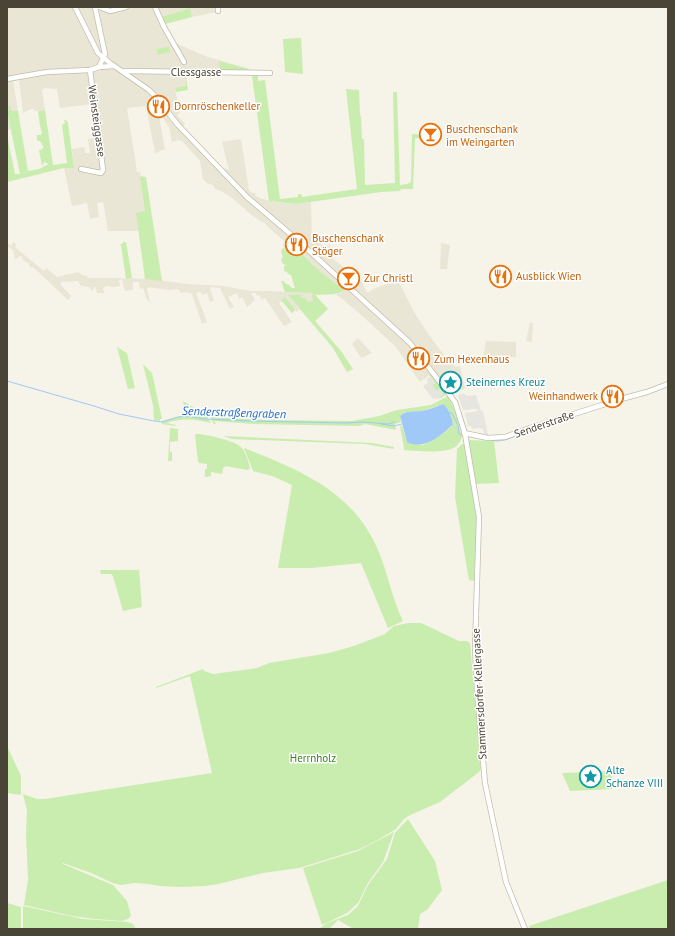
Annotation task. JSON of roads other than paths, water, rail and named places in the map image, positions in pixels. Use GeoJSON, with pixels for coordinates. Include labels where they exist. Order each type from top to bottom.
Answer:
{"type":"FeatureCollection","features":[{"type":"Feature","properties":{"kind":"street"},"geometry":{"type":"LineString","coordinates":[[75,7],[98,53],[103,58]]}},
{"type":"Feature","properties":{"kind":"street"},"geometry":{"type":"LineString","coordinates":[[95,7],[104,42],[105,54],[100,67]]}},
{"type":"Feature","properties":{"kind":"street"},"geometry":{"type":"LineString","coordinates":[[99,7],[110,11],[126,7]]}},
{"type":"Feature","properties":{"kind":"street"},"geometry":{"type":"LineString","coordinates":[[155,7],[164,27],[184,62]]}},
{"type":"Feature","properties":{"kind":"street","name":"Stammersdorfer Kellergasse"},"geometry":{"type":"LineString","coordinates":[[103,58],[149,90],[178,125],[247,197],[290,233],[410,343],[455,402],[465,435],[479,516],[475,648],[485,783],[506,882],[525,929]]}},
{"type":"Feature","properties":{"kind":"street"},"geometry":{"type":"LineString","coordinates":[[7,79],[47,72],[90,70],[100,67],[114,66]]}},
{"type":"Feature","properties":{"kind":"street","name":"Weinsteiggasse"},"geometry":{"type":"LineString","coordinates":[[81,169],[101,173],[103,172],[90,70]]}},
{"type":"Feature","properties":{"kind":"street","name":"Clessgasse"},"geometry":{"type":"LineString","coordinates":[[122,71],[270,73]]}},
{"type":"Feature","properties":{"kind":"street","name":"Senderstraße"},"geometry":{"type":"LineString","coordinates":[[465,435],[488,438],[506,437],[668,384]]}},
{"type":"Feature","properties":{"kind":"water"},"geometry":{"type":"Polygon","coordinates":[[[443,404],[449,411],[453,425],[430,442],[418,445],[407,442],[400,416],[407,412],[424,411],[443,404]]]}},
{"type":"Feature","properties":{"kind":"waterway","name":"Senderstraßengraben"},"geometry":{"type":"LineString","coordinates":[[7,381],[119,414],[162,422],[187,416],[205,419],[252,421],[363,422],[388,424],[395,422]]}},
{"type":"Feature","properties":{"kind":"waterway","name":"Senderstraßengraben"},"geometry":{"type":"LineString","coordinates":[[572,417],[594,410]]}},
{"type":"Feature","properties":{"kind":"waterway","name":"Senderstraßengraben"},"geometry":{"type":"LineString","coordinates":[[449,413],[452,413],[458,425],[459,434],[464,436]]}},
{"type":"Feature","properties":{"kind":"waterway"},"geometry":{"type":"LineString","coordinates":[[461,413],[466,429]]}},
{"type":"Feature","properties":{"kind":"waterway","name":"Senderstraßengraben"},"geometry":{"type":"LineString","coordinates":[[381,424],[394,426],[402,424]]}},
{"type":"Feature","properties":{"kind":"waterway","name":"Senderstraßengraben"},"geometry":{"type":"LineString","coordinates":[[467,436],[497,441],[505,440],[541,427]]}},
{"type":"Feature","properties":{"kind":"place","name":"Dornröschenkeller"},"geometry":{"type":"Point","coordinates":[158,106]}},
{"type":"Feature","properties":{"kind":"place","name":"Buschenschank im Weingarten"},"geometry":{"type":"Point","coordinates":[431,135]}},
{"type":"Feature","properties":{"kind":"place","name":"Buschenschank Stöger"},"geometry":{"type":"Point","coordinates":[296,244]}},
{"type":"Feature","properties":{"kind":"place","name":"Ausblick Wien"},"geometry":{"type":"Point","coordinates":[501,276]}},
{"type":"Feature","properties":{"kind":"place","name":"Zur Christl"},"geometry":{"type":"Point","coordinates":[348,278]}},
{"type":"Feature","properties":{"kind":"place","name":"Zum Hexenhaus"},"geometry":{"type":"Point","coordinates":[419,359]}},
{"type":"Feature","properties":{"kind":"place","name":"Steinernes Kreuz"},"geometry":{"type":"Point","coordinates":[451,382]}},
{"type":"Feature","properties":{"kind":"place","name":"Weinhandwerk"},"geometry":{"type":"Point","coordinates":[613,396]}},
{"type":"Feature","properties":{"kind":"place","name":"Alte Schanze VIII"},"geometry":{"type":"Point","coordinates":[590,776]}},
{"type":"Feature","properties":{"kind":"park label","name":"Herrnholz"},"geometry":{"type":"Point","coordinates":[313,758]}}]}
